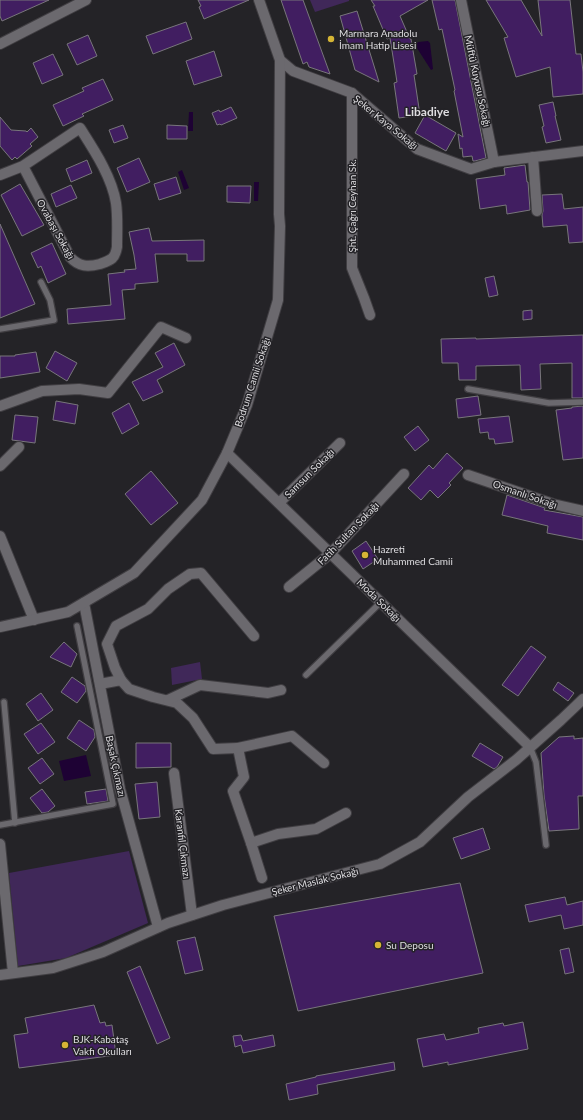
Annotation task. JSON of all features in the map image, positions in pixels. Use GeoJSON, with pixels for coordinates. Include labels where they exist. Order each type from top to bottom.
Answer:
{"type":"FeatureCollection","features":[{"type":"Feature","properties":{"kind":"street"},"geometry":{"type":"LineString","coordinates":[[0,44],[86,0]]}},
{"type":"Feature","properties":{"kind":"street"},"geometry":{"type":"LineString","coordinates":[[259,0],[280,60]]}},
{"type":"Feature","properties":{"kind":"street","name":"Müftü Kuyusu Sokağı"},"geometry":{"type":"LineString","coordinates":[[461,0],[494,162]]}},
{"type":"Feature","properties":{"kind":"street","name":"Şeker Kaya Sokağı"},"geometry":{"type":"LineString","coordinates":[[280,60],[293,71],[352,94],[417,149],[471,169],[494,162],[583,152]]}},
{"type":"Feature","properties":{"kind":"street","name":"Bodrum Camii Sokağı"},"geometry":{"type":"LineString","coordinates":[[0,627],[68,612],[134,574],[202,500],[227,453],[247,405],[278,300],[280,226],[280,60]]}},
{"type":"Feature","properties":{"kind":"street","name":"Şht. Çağrı Ceyhan Sk."},"geometry":{"type":"LineString","coordinates":[[352,94],[352,268],[370,315]]}},
{"type":"Feature","properties":{"kind":"street","name":"Ovabaşı Sokağı"},"geometry":{"type":"LineString","coordinates":[[0,175],[23,166],[80,128],[105,170],[112,187],[116,203],[117,247],[114,257],[93,266],[85,266],[74,261],[70,257],[23,166]]}},
{"type":"Feature","properties":{"kind":"street"},"geometry":{"type":"LineString","coordinates":[[534,157],[537,211]]}},
{"type":"Feature","properties":{"kind":"street"},"geometry":{"type":"LineString","coordinates":[[0,406],[42,391],[79,389],[108,393],[161,327],[186,338]]}},
{"type":"Feature","properties":{"kind":"street","name":"Samsun Sokağı"},"geometry":{"type":"LineString","coordinates":[[279,503],[340,443]]}},
{"type":"Feature","properties":{"kind":"street"},"geometry":{"type":"LineString","coordinates":[[0,466],[19,447]]}},
{"type":"Feature","properties":{"kind":"street","name":"Moda Sokağı"},"geometry":{"type":"LineString","coordinates":[[227,453],[530,747]]}},
{"type":"Feature","properties":{"kind":"street","name":"Fatih Sultan Sokağı"},"geometry":{"type":"LineString","coordinates":[[289,588],[331,553],[404,474]]}},
{"type":"Feature","properties":{"kind":"street","name":"Osmanlı Sokağı"},"geometry":{"type":"LineString","coordinates":[[468,475],[552,504],[583,511]]}},
{"type":"Feature","properties":{"kind":"street"},"geometry":{"type":"LineString","coordinates":[[0,536],[34,620]]}},
{"type":"Feature","properties":{"kind":"street"},"geometry":{"type":"LineString","coordinates":[[254,636],[201,573],[190,574],[168,589],[148,609],[116,626],[107,644],[115,668],[121,680],[129,689],[177,703],[193,718],[213,749],[238,748],[292,736],[324,763]]}},
{"type":"Feature","properties":{"kind":"street","name":"Başak Çıkmazı"},"geometry":{"type":"LineString","coordinates":[[84,603],[120,789],[158,927]]}},
{"type":"Feature","properties":{"kind":"street"},"geometry":{"type":"LineString","coordinates":[[100,684],[121,680]]}},
{"type":"Feature","properties":{"kind":"street"},"geometry":{"type":"LineString","coordinates":[[168,700],[200,685],[268,693],[281,690]]}},
{"type":"Feature","properties":{"kind":"street","name":"Şeker Maslak Sokağı"},"geometry":{"type":"LineString","coordinates":[[0,975],[53,968],[103,952],[168,922],[265,894],[380,864],[420,842],[468,797],[516,760],[583,699]]}},
{"type":"Feature","properties":{"kind":"street"},"geometry":{"type":"LineString","coordinates":[[238,748],[244,777],[233,791],[262,878]]}},
{"type":"Feature","properties":{"kind":"street","name":"Karanfil Çıkmazı"},"geometry":{"type":"LineString","coordinates":[[174,773],[192,915]]}},
{"type":"Feature","properties":{"kind":"street"},"geometry":{"type":"LineString","coordinates":[[251,843],[278,834],[316,829],[346,813]]}},
{"type":"Feature","properties":{"kind":"street"},"geometry":{"type":"LineString","coordinates":[[0,844],[13,973]]}},
{"type":"Feature","properties":{"kind":"lane"},"geometry":{"type":"LineString","coordinates":[[0,330],[54,320],[50,300],[41,282]]}},
{"type":"Feature","properties":{"kind":"lane"},"geometry":{"type":"LineString","coordinates":[[468,389],[549,403],[583,402]]}},
{"type":"Feature","properties":{"kind":"lane"},"geometry":{"type":"LineString","coordinates":[[306,675],[381,602]]}},
{"type":"Feature","properties":{"kind":"lane"},"geometry":{"type":"LineString","coordinates":[[0,826],[113,804],[77,626]]}},
{"type":"Feature","properties":{"kind":"lane"},"geometry":{"type":"LineString","coordinates":[[4,702],[15,823]]}},
{"type":"Feature","properties":{"kind":"lane"},"geometry":{"type":"LineString","coordinates":[[530,747],[536,762],[546,845]]}},
{"type":"Feature","properties":{"kind":"shaded area"},"geometry":{"type":"Polygon","coordinates":[[[310,0],[349,0],[349,1],[315,12],[310,0]]]}},
{"type":"Feature","properties":{"kind":"shaded area"},"geometry":{"type":"Polygon","coordinates":[[[428,41],[430,43],[433,69],[431,70],[415,45],[418,42],[428,41]]]}},
{"type":"Feature","properties":{"kind":"shaded area"},"geometry":{"type":"Polygon","coordinates":[[[189,112],[193,112],[193,131],[188,131],[189,112]]]}},
{"type":"Feature","properties":{"kind":"shaded area"},"geometry":{"type":"Polygon","coordinates":[[[182,170],[189,188],[184,190],[178,172],[182,170]]]}},
{"type":"Feature","properties":{"kind":"shaded area"},"geometry":{"type":"Polygon","coordinates":[[[254,182],[259,182],[258,201],[254,201],[254,182]]]}},
{"type":"Feature","properties":{"kind":"shaded area"},"geometry":{"type":"Polygon","coordinates":[[[200,662],[202,679],[172,685],[171,668],[200,662]]]}},
{"type":"Feature","properties":{"kind":"shaded area"},"geometry":{"type":"Polygon","coordinates":[[[86,755],[91,776],[64,781],[59,761],[86,755]]]}},
{"type":"Feature","properties":{"kind":"shaded area"},"geometry":{"type":"Polygon","coordinates":[[[129,851],[148,923],[66,958],[18,966],[9,873],[129,851]]]}},
{"type":"Feature","properties":{"kind":"building"},"geometry":{"type":"Polygon","coordinates":[[[0,0],[49,0],[2,21],[0,16],[0,0]]]}},
{"type":"Feature","properties":{"kind":"building"},"geometry":{"type":"Polygon","coordinates":[[[198,0],[249,0],[204,19],[198,0]]]}},
{"type":"Feature","properties":{"kind":"building"},"geometry":{"type":"Polygon","coordinates":[[[281,0],[303,0],[330,74],[309,67],[307,62],[303,64],[281,0]]]}},
{"type":"Feature","properties":{"kind":"building"},"geometry":{"type":"Polygon","coordinates":[[[371,0],[428,0],[400,16],[411,39],[417,74],[414,75],[420,115],[399,118],[394,83],[397,82],[390,38],[387,39],[373,6],[375,6],[371,0]]]}},
{"type":"Feature","properties":{"kind":"building"},"geometry":{"type":"Polygon","coordinates":[[[432,0],[455,0],[486,158],[473,161],[472,156],[463,157],[462,148],[460,149],[458,134],[463,137],[455,90],[442,29],[439,30],[432,0]]]}},
{"type":"Feature","properties":{"kind":"building"},"geometry":{"type":"Polygon","coordinates":[[[486,0],[521,0],[542,36],[538,0],[570,0],[576,54],[581,54],[583,94],[553,97],[550,67],[516,77],[504,38],[508,37],[486,0]]]}},
{"type":"Feature","properties":{"kind":"building"},"geometry":{"type":"Polygon","coordinates":[[[357,11],[379,82],[355,70],[340,16],[357,11]]]}},
{"type":"Feature","properties":{"kind":"building"},"geometry":{"type":"Polygon","coordinates":[[[186,22],[192,39],[153,54],[146,36],[186,22]]]}},
{"type":"Feature","properties":{"kind":"building"},"geometry":{"type":"Polygon","coordinates":[[[88,35],[97,56],[77,65],[67,44],[88,35]]]}},
{"type":"Feature","properties":{"kind":"building"},"geometry":{"type":"Polygon","coordinates":[[[214,51],[222,76],[194,85],[186,61],[214,51]]]}},
{"type":"Feature","properties":{"kind":"building"},"geometry":{"type":"Polygon","coordinates":[[[53,54],[63,75],[42,84],[33,63],[53,54]]]}},
{"type":"Feature","properties":{"kind":"building"},"geometry":{"type":"Polygon","coordinates":[[[103,79],[113,100],[82,114],[84,116],[63,126],[53,105],[84,91],[82,88],[103,79]]]}},
{"type":"Feature","properties":{"kind":"building"},"geometry":{"type":"Polygon","coordinates":[[[553,102],[561,140],[546,143],[539,105],[553,102]]]}},
{"type":"Feature","properties":{"kind":"building"},"geometry":{"type":"Polygon","coordinates":[[[231,107],[237,118],[221,125],[217,125],[212,113],[219,110],[220,112],[231,107]]]}},
{"type":"Feature","properties":{"kind":"building"},"geometry":{"type":"Polygon","coordinates":[[[425,115],[456,133],[446,151],[415,133],[425,115]]]}},
{"type":"Feature","properties":{"kind":"building"},"geometry":{"type":"Polygon","coordinates":[[[0,117],[11,130],[27,132],[31,128],[38,137],[30,144],[32,146],[17,159],[15,157],[12,160],[0,146],[0,117]]]}},
{"type":"Feature","properties":{"kind":"building"},"geometry":{"type":"Polygon","coordinates":[[[123,125],[128,138],[114,143],[109,130],[123,125]]]}},
{"type":"Feature","properties":{"kind":"building"},"geometry":{"type":"Polygon","coordinates":[[[167,125],[187,126],[187,139],[167,139],[167,125]]]}},
{"type":"Feature","properties":{"kind":"building"},"geometry":{"type":"Polygon","coordinates":[[[139,158],[150,182],[127,192],[117,168],[139,158]]]}},
{"type":"Feature","properties":{"kind":"building"},"geometry":{"type":"Polygon","coordinates":[[[87,160],[92,173],[71,182],[66,169],[87,160]]]}},
{"type":"Feature","properties":{"kind":"building"},"geometry":{"type":"Polygon","coordinates":[[[525,165],[530,210],[507,214],[506,205],[480,209],[476,179],[505,175],[504,168],[525,165]]]}},
{"type":"Feature","properties":{"kind":"building"},"geometry":{"type":"Polygon","coordinates":[[[176,177],[181,193],[159,200],[154,184],[176,177]]]}},
{"type":"Feature","properties":{"kind":"building"},"geometry":{"type":"Polygon","coordinates":[[[20,184],[44,225],[22,236],[1,195],[20,184]]]}},
{"type":"Feature","properties":{"kind":"building"},"geometry":{"type":"Polygon","coordinates":[[[71,185],[77,198],[56,207],[51,194],[71,185]]]}},
{"type":"Feature","properties":{"kind":"building"},"geometry":{"type":"Polygon","coordinates":[[[227,186],[251,186],[250,203],[227,202],[227,186]]]}},
{"type":"Feature","properties":{"kind":"building"},"geometry":{"type":"Polygon","coordinates":[[[562,194],[564,209],[583,207],[583,242],[569,243],[567,225],[543,227],[542,195],[562,194]]]}},
{"type":"Feature","properties":{"kind":"building"},"geometry":{"type":"Polygon","coordinates":[[[0,224],[35,304],[0,318],[0,224]]]}},
{"type":"Feature","properties":{"kind":"building"},"geometry":{"type":"Polygon","coordinates":[[[149,228],[152,241],[204,240],[204,261],[187,261],[187,254],[155,254],[158,282],[135,284],[135,289],[122,290],[125,319],[68,324],[67,309],[111,305],[108,274],[136,269],[129,232],[149,228]]]}},
{"type":"Feature","properties":{"kind":"building"},"geometry":{"type":"Polygon","coordinates":[[[52,243],[66,274],[48,283],[41,266],[38,268],[31,253],[52,243]]]}},
{"type":"Feature","properties":{"kind":"building"},"geometry":{"type":"Polygon","coordinates":[[[494,276],[498,295],[489,297],[485,278],[494,276]]]}},
{"type":"Feature","properties":{"kind":"building"},"geometry":{"type":"Polygon","coordinates":[[[532,310],[532,319],[523,320],[523,311],[532,310]]]}},
{"type":"Feature","properties":{"kind":"building"},"geometry":{"type":"Polygon","coordinates":[[[583,335],[583,398],[572,398],[572,363],[540,364],[541,389],[521,390],[520,365],[476,366],[476,380],[459,380],[458,363],[442,363],[441,339],[583,335]]]}},
{"type":"Feature","properties":{"kind":"building"},"geometry":{"type":"Polygon","coordinates":[[[174,343],[185,365],[157,380],[163,392],[143,401],[132,382],[163,367],[155,353],[174,343]]]}},
{"type":"Feature","properties":{"kind":"building"},"geometry":{"type":"Polygon","coordinates":[[[55,351],[77,363],[67,381],[46,368],[55,351]]]}},
{"type":"Feature","properties":{"kind":"building"},"geometry":{"type":"Polygon","coordinates":[[[36,352],[40,372],[0,378],[0,356],[15,356],[36,352]]]}},
{"type":"Feature","properties":{"kind":"building"},"geometry":{"type":"Polygon","coordinates":[[[478,396],[481,415],[458,418],[456,399],[478,396]]]}},
{"type":"Feature","properties":{"kind":"building"},"geometry":{"type":"Polygon","coordinates":[[[56,401],[78,405],[75,424],[53,420],[56,401]]]}},
{"type":"Feature","properties":{"kind":"building"},"geometry":{"type":"Polygon","coordinates":[[[129,403],[139,424],[122,434],[112,413],[129,403]]]}},
{"type":"Feature","properties":{"kind":"building"},"geometry":{"type":"Polygon","coordinates":[[[583,406],[583,458],[563,460],[556,410],[583,406]]]}},
{"type":"Feature","properties":{"kind":"building"},"geometry":{"type":"Polygon","coordinates":[[[15,415],[38,417],[35,443],[12,440],[15,415]]]}},
{"type":"Feature","properties":{"kind":"building"},"geometry":{"type":"Polygon","coordinates":[[[509,416],[513,442],[495,444],[494,439],[489,439],[488,432],[480,433],[478,419],[509,416]]]}},
{"type":"Feature","properties":{"kind":"building"},"geometry":{"type":"Polygon","coordinates":[[[418,426],[429,440],[415,451],[404,437],[418,426]]]}},
{"type":"Feature","properties":{"kind":"building"},"geometry":{"type":"Polygon","coordinates":[[[447,453],[463,468],[449,483],[451,485],[438,498],[430,490],[421,500],[408,488],[429,465],[433,469],[447,453]]]}},
{"type":"Feature","properties":{"kind":"building"},"geometry":{"type":"Polygon","coordinates":[[[151,471],[178,503],[151,525],[125,494],[151,471]]]}},
{"type":"Feature","properties":{"kind":"building"},"geometry":{"type":"Polygon","coordinates":[[[507,495],[545,508],[544,510],[583,517],[583,540],[547,533],[548,526],[502,515],[507,495]]]}},
{"type":"Feature","properties":{"kind":"building","name":"Hazreti Muhammed Camii"},"geometry":{"type":"Polygon","coordinates":[[[366,541],[378,559],[363,569],[352,551],[366,541]]]}},
{"type":"Feature","properties":{"kind":"building"},"geometry":{"type":"Polygon","coordinates":[[[64,642],[77,654],[71,667],[50,657],[64,642]]]}},
{"type":"Feature","properties":{"kind":"building"},"geometry":{"type":"Polygon","coordinates":[[[531,646],[546,657],[518,696],[502,685],[531,646]]]}},
{"type":"Feature","properties":{"kind":"building"},"geometry":{"type":"Polygon","coordinates":[[[72,677],[85,686],[86,691],[77,703],[61,692],[72,677]]]}},
{"type":"Feature","properties":{"kind":"building"},"geometry":{"type":"Polygon","coordinates":[[[558,682],[574,693],[568,701],[553,690],[558,682]]]}},
{"type":"Feature","properties":{"kind":"building"},"geometry":{"type":"Polygon","coordinates":[[[41,693],[53,710],[38,721],[26,704],[41,693]]]}},
{"type":"Feature","properties":{"kind":"building"},"geometry":{"type":"Polygon","coordinates":[[[79,720],[94,730],[95,737],[86,751],[67,738],[79,720]]]}},
{"type":"Feature","properties":{"kind":"building"},"geometry":{"type":"Polygon","coordinates":[[[41,723],[55,742],[38,754],[24,734],[41,723]]]}},
{"type":"Feature","properties":{"kind":"building"},"geometry":{"type":"Polygon","coordinates":[[[574,736],[574,739],[583,738],[583,796],[578,796],[579,829],[549,831],[544,795],[541,753],[559,737],[574,736]]]}},
{"type":"Feature","properties":{"kind":"building"},"geometry":{"type":"Polygon","coordinates":[[[136,743],[171,743],[171,767],[136,768],[136,743]]]}},
{"type":"Feature","properties":{"kind":"building"},"geometry":{"type":"Polygon","coordinates":[[[480,743],[503,757],[494,769],[472,756],[480,743]]]}},
{"type":"Feature","properties":{"kind":"building"},"geometry":{"type":"Polygon","coordinates":[[[42,758],[54,774],[40,784],[28,768],[42,758]]]}},
{"type":"Feature","properties":{"kind":"building"},"geometry":{"type":"Polygon","coordinates":[[[157,782],[160,817],[139,819],[135,784],[157,782]]]}},
{"type":"Feature","properties":{"kind":"building"},"geometry":{"type":"Polygon","coordinates":[[[42,789],[55,806],[48,812],[42,813],[30,798],[42,789]]]}},
{"type":"Feature","properties":{"kind":"building"},"geometry":{"type":"Polygon","coordinates":[[[106,789],[108,801],[87,804],[85,792],[106,789]]]}},
{"type":"Feature","properties":{"kind":"building"},"geometry":{"type":"Polygon","coordinates":[[[483,828],[490,849],[461,859],[453,838],[483,828]]]}},
{"type":"Feature","properties":{"kind":"building","name":"Su Deposu"},"geometry":{"type":"Polygon","coordinates":[[[460,883],[483,973],[298,1011],[274,916],[460,883]]]}},
{"type":"Feature","properties":{"kind":"building"},"geometry":{"type":"Polygon","coordinates":[[[565,897],[567,905],[583,901],[583,925],[564,929],[561,915],[529,922],[525,905],[565,897]]]}},
{"type":"Feature","properties":{"kind":"building"},"geometry":{"type":"Polygon","coordinates":[[[195,937],[203,970],[185,974],[177,941],[195,937]]]}},
{"type":"Feature","properties":{"kind":"building"},"geometry":{"type":"Polygon","coordinates":[[[569,948],[574,972],[565,974],[560,950],[569,948]]]}},
{"type":"Feature","properties":{"kind":"building"},"geometry":{"type":"Polygon","coordinates":[[[140,966],[170,1038],[157,1044],[127,972],[140,966]]]}},
{"type":"Feature","properties":{"kind":"building","name":"BJK-Kabataş Vakfı Okulları"},"geometry":{"type":"Polygon","coordinates":[[[94,1005],[100,1023],[105,1022],[106,1026],[112,1025],[116,1055],[19,1068],[14,1035],[28,1033],[25,1018],[94,1005]]]}},
{"type":"Feature","properties":{"kind":"building"},"geometry":{"type":"Polygon","coordinates":[[[523,1022],[528,1049],[448,1065],[448,1062],[423,1067],[417,1039],[444,1034],[446,1040],[479,1033],[478,1028],[503,1023],[504,1026],[523,1022]]]}},
{"type":"Feature","properties":{"kind":"building"},"geometry":{"type":"Polygon","coordinates":[[[241,1035],[243,1041],[273,1035],[275,1046],[243,1053],[241,1045],[235,1047],[233,1036],[241,1035]]]}},
{"type":"Feature","properties":{"kind":"building"},"geometry":{"type":"Polygon","coordinates":[[[394,1062],[395,1070],[317,1085],[318,1094],[289,1100],[286,1084],[316,1076],[394,1062]]]}},
{"type":"Feature","properties":{"kind":"place","name":"Marmara Anadolu İmam Hatip Lisesi"},"geometry":{"type":"Point","coordinates":[331,39]}},
{"type":"Feature","properties":{"kind":"place","name":"Hazreti Muhammed Camii"},"geometry":{"type":"Point","coordinates":[365,555]}},
{"type":"Feature","properties":{"kind":"place","name":"Su Deposu"},"geometry":{"type":"Point","coordinates":[378,945]}},
{"type":"Feature","properties":{"kind":"place","name":"BJK-Kabataş Vakfı Okulları"},"geometry":{"type":"Point","coordinates":[65,1045]}},
{"type":"Feature","properties":{"kind":"district","name":"Libadiye"},"geometry":{"type":"Point","coordinates":[427,111]}}]}
